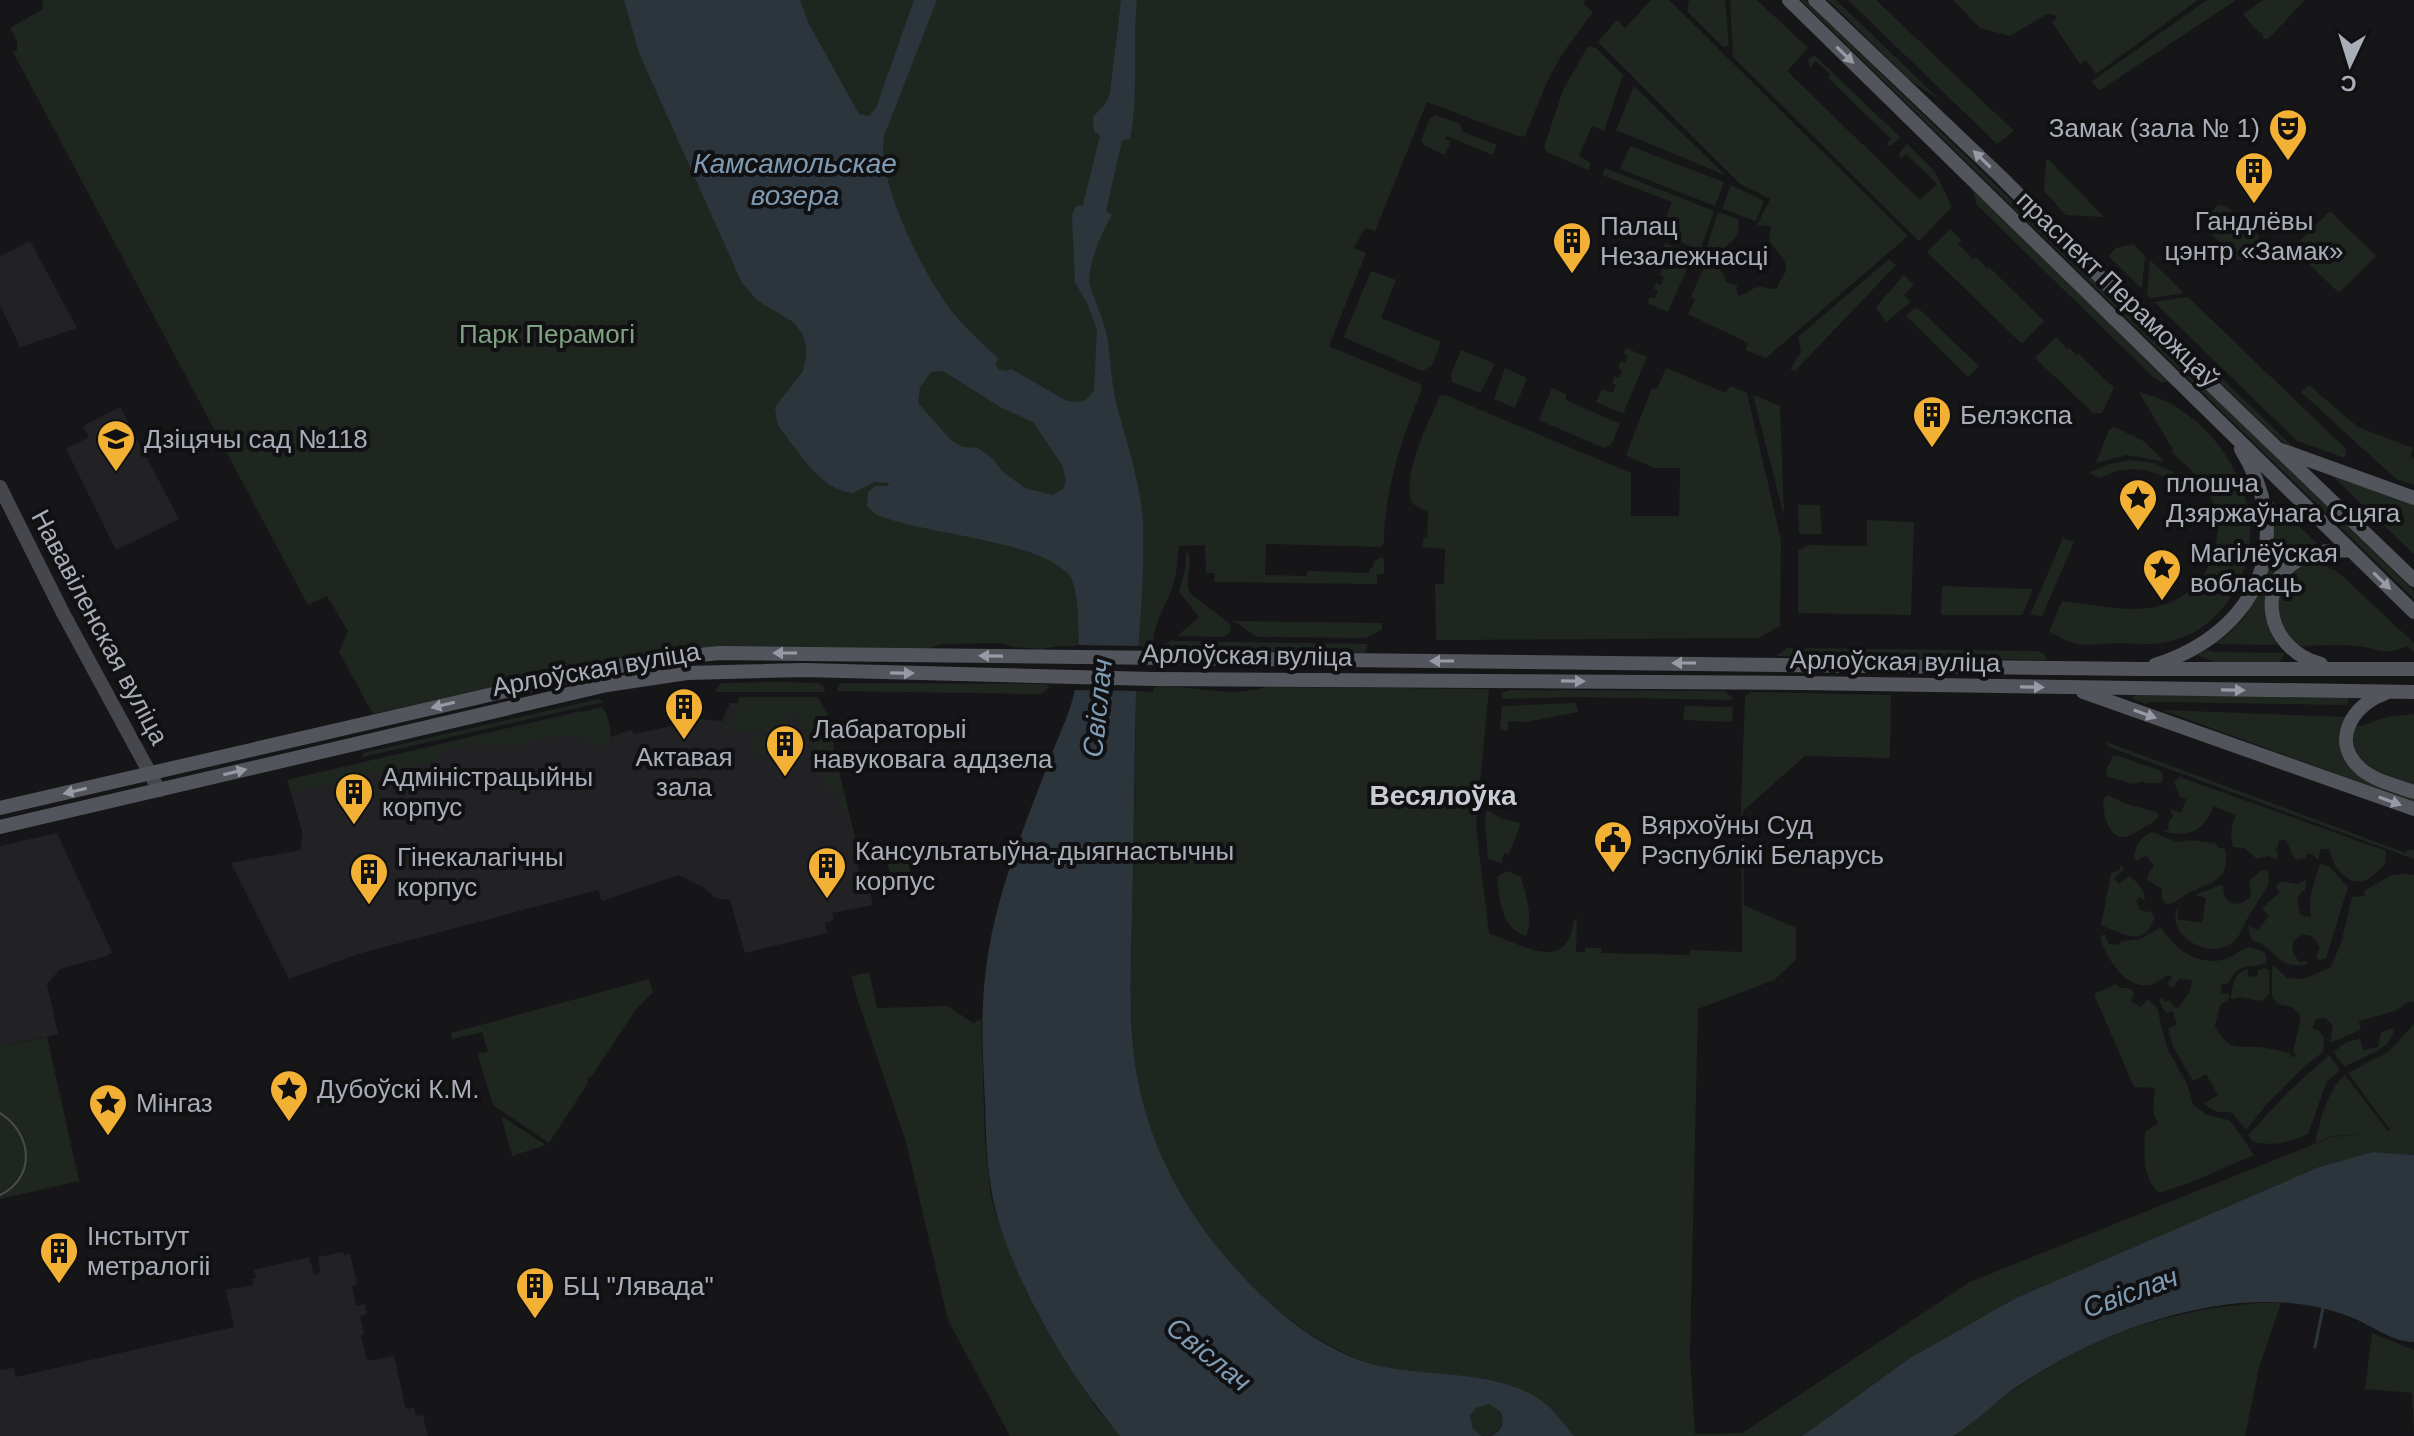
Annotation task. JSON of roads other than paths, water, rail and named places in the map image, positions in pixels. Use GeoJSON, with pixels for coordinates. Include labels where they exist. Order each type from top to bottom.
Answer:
{"type":"FeatureCollection","features":[{"type":"Feature","properties":{"kind":"main road","name":"праспект Пераможцаў"},"geometry":{"type":"LineString","coordinates":[[1789,0],[2414,612]]}},
{"type":"Feature","properties":{"kind":"main road","name":"праспект Пераможцаў"},"geometry":{"type":"LineString","coordinates":[[1820,2],[2414,580]]}},
{"type":"Feature","properties":{"kind":"main road"},"geometry":{"type":"LineString","coordinates":[[2141,669],[2177,658],[2215,636],[2237,614],[2258,580],[2265,546],[2263,504],[2254,472],[2233,435]]}},
{"type":"Feature","properties":{"kind":"main road"},"geometry":{"type":"LineString","coordinates":[[2277,449],[2414,498]]}},
{"type":"Feature","properties":{"kind":"main road","name":"Нававіленская вуліца"},"geometry":{"type":"LineString","coordinates":[[0,487],[63,613],[159,790]]}},
{"type":"Feature","properties":{"kind":"main road"},"geometry":{"type":"LineString","coordinates":[[2345,668],[2317,663],[2293,651],[2275,627],[2271,604],[2276,585],[2283,574],[2305,556],[2316,552],[2351,550]]}},
{"type":"Feature","properties":{"kind":"main road","name":"Арлоўская вуліца"},"geometry":{"type":"LineString","coordinates":[[0,808],[438,706],[643,662],[720,653],[2141,669],[2407,669]]}},
{"type":"Feature","properties":{"kind":"main road"},"geometry":{"type":"LineString","coordinates":[[804,670],[815,664],[817,657],[814,654]]}},
{"type":"Feature","properties":{"kind":"main road"},"geometry":{"type":"LineString","coordinates":[[1492,661],[1495,680]]}},
{"type":"Feature","properties":{"kind":"main road"},"geometry":{"type":"LineString","coordinates":[[1898,684],[1899,665]]}},
{"type":"Feature","properties":{"kind":"main road","name":"Арлоўская вуліца"},"geometry":{"type":"LineString","coordinates":[[0,827],[607,685],[687,673],[804,670],[1153,679],[1898,684],[2414,692]]}},
{"type":"Feature","properties":{"kind":"main road"},"geometry":{"type":"LineString","coordinates":[[2071,688],[2414,809]]}},
{"type":"Feature","properties":{"kind":"main road"},"geometry":{"type":"LineString","coordinates":[[2390,692],[2372,699],[2352,717],[2347,736],[2350,755],[2364,772],[2414,792]]}},
{"type":"Feature","properties":{"kind":"water"},"geometry":{"type":"Polygon","coordinates":[[[624,0],[800,0],[809,24],[859,114],[869,116],[876,108],[914,0],[937,0],[884,136],[887,178],[895,203],[917,254],[942,298],[964,326],[998,358],[998,369],[1011,369],[1074,402],[1086,400],[1094,390],[1097,330],[1075,282],[1072,215],[1076,206],[1083,205],[1100,136],[1094,131],[1093,117],[1110,94],[1121,0],[1137,0],[1130,139],[1122,141],[1106,211],[1112,215],[1091,264],[1089,282],[1107,336],[1115,397],[1142,509],[1131,1002],[1133,1047],[1146,1113],[1162,1156],[1195,1217],[1252,1286],[1303,1330],[1342,1353],[1383,1367],[1477,1378],[1521,1389],[1546,1404],[1574,1436],[1491,1436],[1502,1426],[1502,1419],[1500,1411],[1489,1404],[1476,1408],[1470,1416],[1473,1429],[1482,1436],[1120,1436],[1083,1387],[1032,1303],[997,1216],[988,1159],[982,1036],[986,969],[996,914],[1021,834],[1074,694],[1079,632],[1073,584],[1069,575],[1054,563],[1032,553],[875,514],[867,506],[868,492],[875,486],[888,486],[889,483],[875,482],[853,493],[841,490],[820,477],[803,458],[780,428],[775,407],[803,371],[806,345],[802,333],[793,322],[758,301],[742,283],[639,53],[624,0]],[[943,371],[931,372],[920,387],[918,403],[951,440],[962,447],[978,448],[1025,488],[1052,495],[1063,489],[1066,480],[1062,465],[1033,422],[1000,407],[943,371]]]}},
{"type":"Feature","properties":{"kind":"water","name":"Свіслач"},"geometry":{"type":"Polygon","coordinates":[[[2373,1152],[2414,1155],[2414,1342],[2398,1339],[2337,1312],[2303,1304],[2250,1302],[2216,1306],[2136,1326],[2086,1347],[2015,1388],[1953,1436],[1802,1436],[1910,1358],[2016,1298],[2319,1167],[2373,1152]]]}},
{"type":"Feature","properties":{"kind":"waterway"},"geometry":{"type":"LineString","coordinates":[[2315,1347],[2323,1308]]}},
{"type":"Feature","properties":{"kind":"tram line"},"geometry":{"type":"LineString","coordinates":[[0,1113],[19,1132],[26,1155],[20,1177],[0,1195]]}},
{"type":"Feature","properties":{"kind":"place","name":"Замак (зала № 1)"},"geometry":{"type":"Point","coordinates":[2288,162]}},
{"type":"Feature","properties":{"kind":"place","name":"Гандлёвы цэнтр «Замак»"},"geometry":{"type":"Point","coordinates":[2254,205]}},
{"type":"Feature","properties":{"kind":"place","name":"Палац Незалежнасці"},"geometry":{"type":"Point","coordinates":[1572,275]}},
{"type":"Feature","properties":{"kind":"place","name":"Белэкспа"},"geometry":{"type":"Point","coordinates":[1932,449]}},
{"type":"Feature","properties":{"kind":"place","name":"Дзіцячы сад №118"},"geometry":{"type":"Point","coordinates":[116,473]}},
{"type":"Feature","properties":{"kind":"place","name":"плошча Дзяржаўнага Сцяга"},"geometry":{"type":"Point","coordinates":[2138,532]}},
{"type":"Feature","properties":{"kind":"place","name":"Магілёўская вобласць"},"geometry":{"type":"Point","coordinates":[2162,602]}},
{"type":"Feature","properties":{"kind":"place","name":"Актавая зала"},"geometry":{"type":"Point","coordinates":[684,741]}},
{"type":"Feature","properties":{"kind":"place","name":"Лабараторыі навуковага аддзела"},"geometry":{"type":"Point","coordinates":[785,778]}},
{"type":"Feature","properties":{"kind":"place","name":"Адміністрацыйны корпус"},"geometry":{"type":"Point","coordinates":[354,826]}},
{"type":"Feature","properties":{"kind":"place","name":"Вярхоўны Суд Рэспублікі Беларусь"},"geometry":{"type":"Point","coordinates":[1613,874]}},
{"type":"Feature","properties":{"kind":"place","name":"Кансультатыўна-дыягнастычны корпус"},"geometry":{"type":"Point","coordinates":[827,900]}},
{"type":"Feature","properties":{"kind":"place","name":"Гінекалагічны корпус"},"geometry":{"type":"Point","coordinates":[369,906]}},
{"type":"Feature","properties":{"kind":"place","name":"Дубоўскі К.М."},"geometry":{"type":"Point","coordinates":[289,1123]}},
{"type":"Feature","properties":{"kind":"place","name":"Мінгаз"},"geometry":{"type":"Point","coordinates":[108,1137]}},
{"type":"Feature","properties":{"kind":"place","name":"Інстытут метралогіі"},"geometry":{"type":"Point","coordinates":[59,1285]}},
{"type":"Feature","properties":{"kind":"place","name":"БЦ \"Лявада\""},"geometry":{"type":"Point","coordinates":[535,1320]}},
{"type":"Feature","properties":{"kind":"district","name":"Весялоўка"},"geometry":{"type":"Point","coordinates":[1443,795]}},
{"type":"Feature","properties":{"kind":"water label","name":"Камсамольскае возера"},"geometry":{"type":"Point","coordinates":[795,179]}},
{"type":"Feature","properties":{"kind":"park label","name":"Парк Перамогі"},"geometry":{"type":"Point","coordinates":[547,334]}}]}
